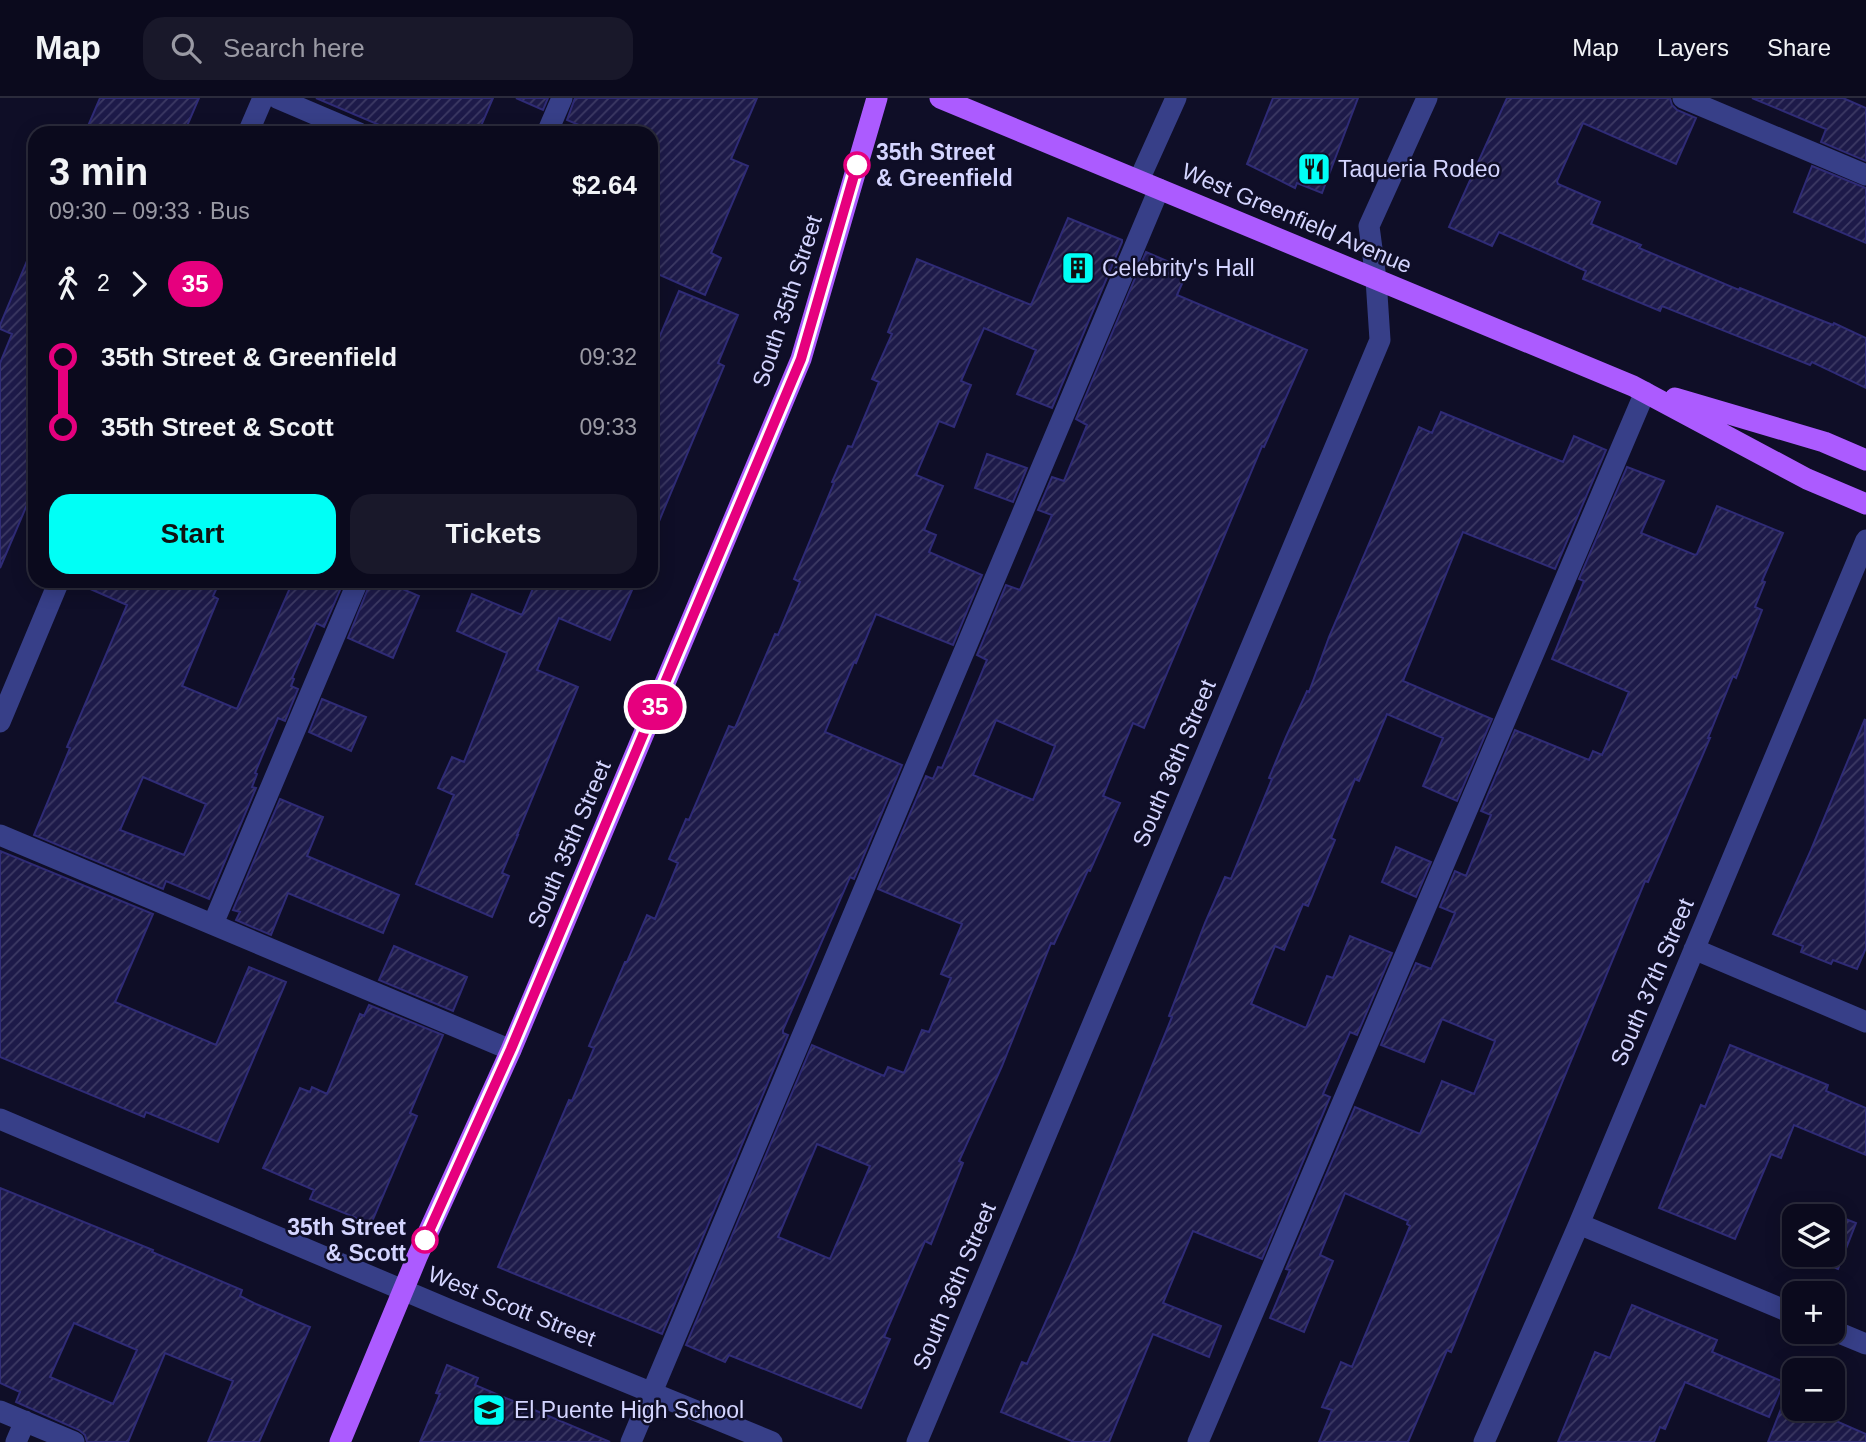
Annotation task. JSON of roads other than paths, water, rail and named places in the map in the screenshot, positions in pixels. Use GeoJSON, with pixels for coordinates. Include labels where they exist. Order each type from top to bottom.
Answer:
{"type":"FeatureCollection","features":[{"type":"Feature","properties":{"kind":"main road","name":"South 35th Street"},"geometry":{"type":"LineString","coordinates":[[340,1442],[403,1290],[511,1049],[801,359],[877,98]]}},
{"type":"Feature","properties":{"kind":"main road","name":"West Greenfield Avenue"},"geometry":{"type":"LineString","coordinates":[[940,98],[1639,389],[1807,479],[1866,503]]}},
{"type":"Feature","properties":{"kind":"main road","name":"West Greenfield Avenue"},"geometry":{"type":"LineString","coordinates":[[1639,389],[1824,442],[1866,460]]}},
{"type":"Feature","properties":{"kind":"street"},"geometry":{"type":"LineString","coordinates":[[251,126],[263,98]]}},
{"type":"Feature","properties":{"kind":"street"},"geometry":{"type":"LineString","coordinates":[[277,98],[343,126]]}},
{"type":"Feature","properties":{"kind":"street"},"geometry":{"type":"LineString","coordinates":[[550,126],[562,98]]}},
{"type":"Feature","properties":{"kind":"street"},"geometry":{"type":"LineString","coordinates":[[1139,180],[1176,98]]}},
{"type":"Feature","properties":{"kind":"street","name":"South 36th Street"},"geometry":{"type":"LineString","coordinates":[[917,1442],[1380,340],[1369,226],[1427,98]]}},
{"type":"Feature","properties":{"kind":"street"},"geometry":{"type":"LineString","coordinates":[[1683,98],[1866,175]]}},
{"type":"Feature","properties":{"kind":"street"},"geometry":{"type":"LineString","coordinates":[[631,1442],[1159,189]]}},
{"type":"Feature","properties":{"kind":"street"},"geometry":{"type":"LineString","coordinates":[[1198,1442],[1639,389]]}},
{"type":"Feature","properties":{"kind":"street","name":"South 37th Street"},"geometry":{"type":"LineString","coordinates":[[1484,1442],[1579,1224],[1866,540]]}},
{"type":"Feature","properties":{"kind":"street"},"geometry":{"type":"LineString","coordinates":[[0,722],[56,588]]}},
{"type":"Feature","properties":{"kind":"street"},"geometry":{"type":"LineString","coordinates":[[213,924],[355,588]]}},
{"type":"Feature","properties":{"kind":"street"},"geometry":{"type":"LineString","coordinates":[[0,835],[511,1049]]}},
{"type":"Feature","properties":{"kind":"street"},"geometry":{"type":"LineString","coordinates":[[1694,949],[1866,1022]]}},
{"type":"Feature","properties":{"kind":"street","name":"West Scott Street"},"geometry":{"type":"LineString","coordinates":[[0,1119],[403,1290],[772,1442]]}},
{"type":"Feature","properties":{"kind":"street"},"geometry":{"type":"LineString","coordinates":[[1579,1224],[1782,1309]]}},
{"type":"Feature","properties":{"kind":"street"},"geometry":{"type":"LineString","coordinates":[[1845,1335],[1866,1344]]}},
{"type":"Feature","properties":{"kind":"street"},"geometry":{"type":"LineString","coordinates":[[0,1411],[74,1442]]}},
{"type":"Feature","properties":{"kind":"street"},"geometry":{"type":"LineString","coordinates":[[16,1442],[25,1422]]}},
{"type":"Feature","properties":{"kind":"place","name":"35th Street & Greenfield"},"geometry":{"type":"Point","coordinates":[857,165]}},
{"type":"Feature","properties":{"kind":"place","name":"Taqueria Rodeo"},"geometry":{"type":"Point","coordinates":[1314,169]}},
{"type":"Feature","properties":{"kind":"place","name":"Celebrity's Hall"},"geometry":{"type":"Point","coordinates":[1078,268]}},
{"type":"Feature","properties":{"kind":"place","name":"35th Street & Scott"},"geometry":{"type":"Point","coordinates":[425,1240]}},
{"type":"Feature","properties":{"kind":"place","name":"El Puente High School"},"geometry":{"type":"Point","coordinates":[489,1410]}}]}
